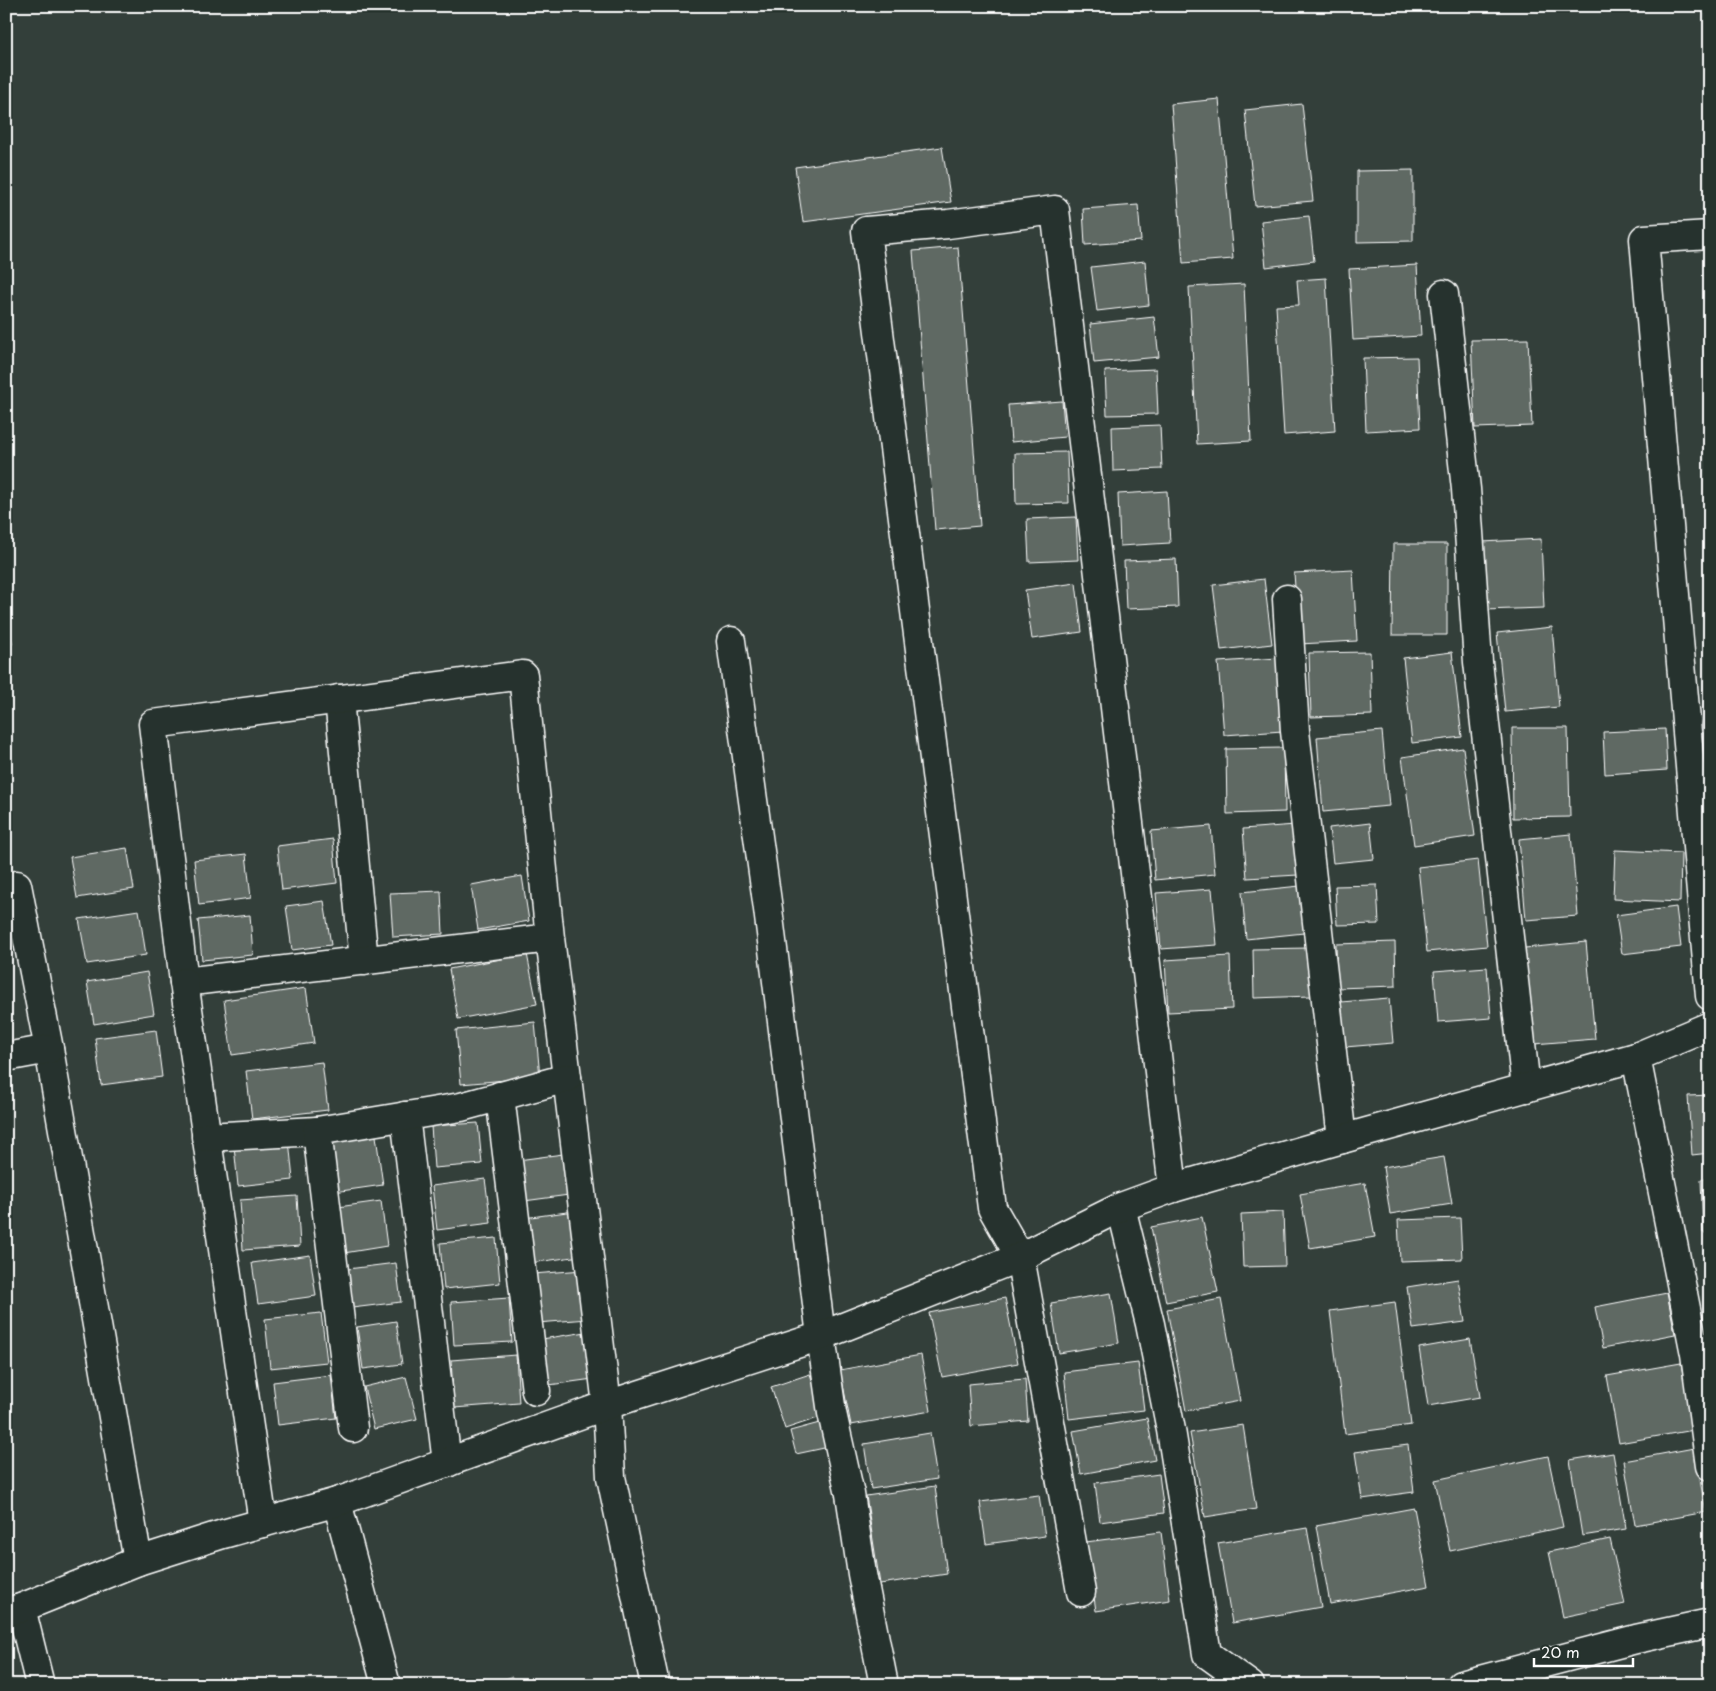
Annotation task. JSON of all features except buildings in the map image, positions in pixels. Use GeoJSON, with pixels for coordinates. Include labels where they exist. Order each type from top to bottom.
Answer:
{"type":"FeatureCollection","features":[{"type":"Feature","properties":{"kind":"street"},"geometry":{"type":"LineString","coordinates":[[1081,1592],[1020,1256],[992,1208],[866,231],[948,224],[1055,210],[1174,1188]]}},
{"type":"Feature","properties":{"kind":"street"},"geometry":{"type":"LineString","coordinates":[[1710,235],[1644,239],[1710,996]]}},
{"type":"Feature","properties":{"kind":"street"},"geometry":{"type":"LineString","coordinates":[[1444,294],[1466,489],[1478,662],[1526,1088]]}},
{"type":"Feature","properties":{"kind":"street"},"geometry":{"type":"LineString","coordinates":[[1287,599],[1295,731],[1342,1139]]}},
{"type":"Feature","properties":{"kind":"street"},"geometry":{"type":"LineString","coordinates":[[731,641],[768,909],[832,1413],[850,1494],[862,1574],[884,1685]]}},
{"type":"Feature","properties":{"kind":"street"},"geometry":{"type":"LineString","coordinates":[[263,1523],[184,982],[153,724],[523,675],[550,938],[607,1406],[611,1477],[655,1685]]}},
{"type":"Feature","properties":{"kind":"street"},"geometry":{"type":"LineString","coordinates":[[340,699],[364,961]]}},
{"type":"Feature","properties":{"kind":"street"},"geometry":{"type":"LineString","coordinates":[[6,888],[17,885],[49,1049],[138,1561]]}},
{"type":"Feature","properties":{"kind":"street"},"geometry":{"type":"LineString","coordinates":[[184,982],[550,938]]}},
{"type":"Feature","properties":{"kind":"street"},"geometry":{"type":"LineString","coordinates":[[40,1685],[14,1610],[138,1561],[337,1502],[607,1406],[821,1336],[1020,1256],[1121,1207],[1174,1188],[1342,1139],[1636,1058],[1710,1026]]}},
{"type":"Feature","properties":{"kind":"street"},"geometry":{"type":"LineString","coordinates":[[6,1057],[49,1049]]}},
{"type":"Feature","properties":{"kind":"street"},"geometry":{"type":"LineString","coordinates":[[1636,1058],[1695,1354],[1710,1466]]}},
{"type":"Feature","properties":{"kind":"street"},"geometry":{"type":"LineString","coordinates":[[206,1137],[317,1131],[461,1107],[567,1078]]}},
{"type":"Feature","properties":{"kind":"street"},"geometry":{"type":"LineString","coordinates":[[500,1096],[536,1391]]}},
{"type":"Feature","properties":{"kind":"street"},"geometry":{"type":"LineString","coordinates":[[405,1116],[447,1463]]}},
{"type":"Feature","properties":{"kind":"street"},"geometry":{"type":"LineString","coordinates":[[317,1131],[353,1428]]}},
{"type":"Feature","properties":{"kind":"street"},"geometry":{"type":"LineString","coordinates":[[1121,1207],[1150,1324],[1169,1421],[1207,1654],[1250,1685]]}},
{"type":"Feature","properties":{"kind":"street"},"geometry":{"type":"LineString","coordinates":[[337,1502],[386,1685]]}},
{"type":"Feature","properties":{"kind":"street"},"geometry":{"type":"LineString","coordinates":[[1461,1685],[1636,1639],[1710,1623]]}}]}
